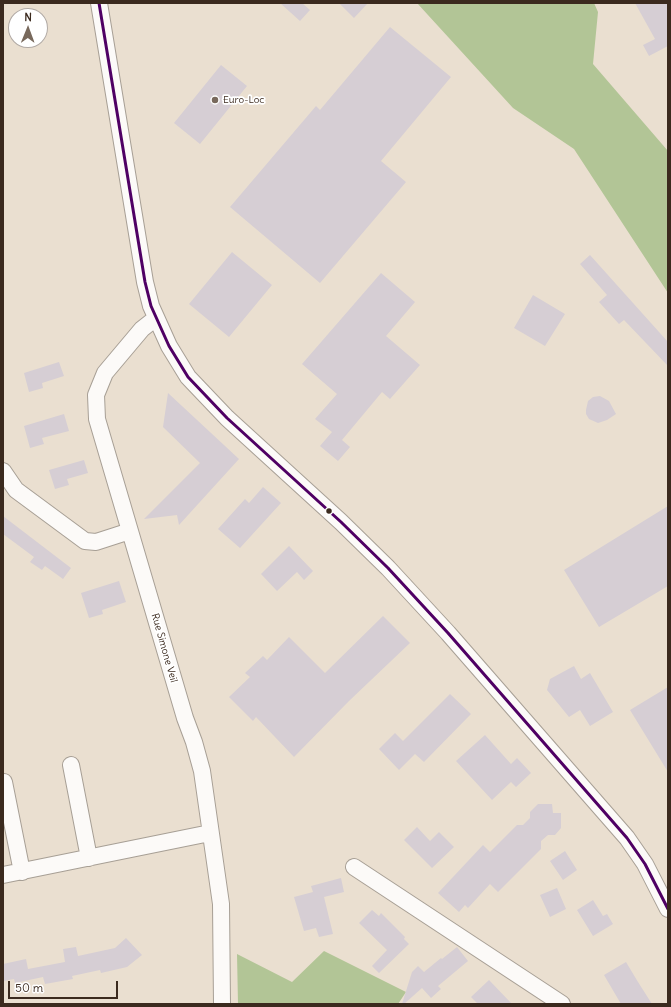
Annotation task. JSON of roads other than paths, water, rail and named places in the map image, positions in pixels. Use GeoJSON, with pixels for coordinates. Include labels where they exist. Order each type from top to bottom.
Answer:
{"type":"FeatureCollection","features":[{"type":"Feature","properties":{"kind":"street"},"geometry":{"type":"LineString","coordinates":[[99,3],[145,282],[151,306],[156,318],[169,346],[188,377],[227,418],[341,522],[388,568],[448,632],[627,838],[645,864],[668,909]]}},
{"type":"Feature","properties":{"kind":"street","name":"Rue Simone Veil"},"geometry":{"type":"LineString","coordinates":[[156,318],[142,329],[105,373],[96,395],[97,419],[202,771],[221,904],[222,1004]]}},
{"type":"Feature","properties":{"kind":"street"},"geometry":{"type":"LineString","coordinates":[[3,471],[16,490],[85,541],[96,542],[130,531]]}},
{"type":"Feature","properties":{"kind":"street"},"geometry":{"type":"LineString","coordinates":[[71,765],[90,858]]}},
{"type":"Feature","properties":{"kind":"street"},"geometry":{"type":"LineString","coordinates":[[4,782],[22,872]]}},
{"type":"Feature","properties":{"kind":"street"},"geometry":{"type":"LineString","coordinates":[[3,876],[210,833]]}},
{"type":"Feature","properties":{"kind":"street"},"geometry":{"type":"LineString","coordinates":[[354,867],[562,1004]]}},
{"type":"Feature","properties":{"kind":"place","name":"Euro-Loc"},"geometry":{"type":"Point","coordinates":[215,100]}}]}
